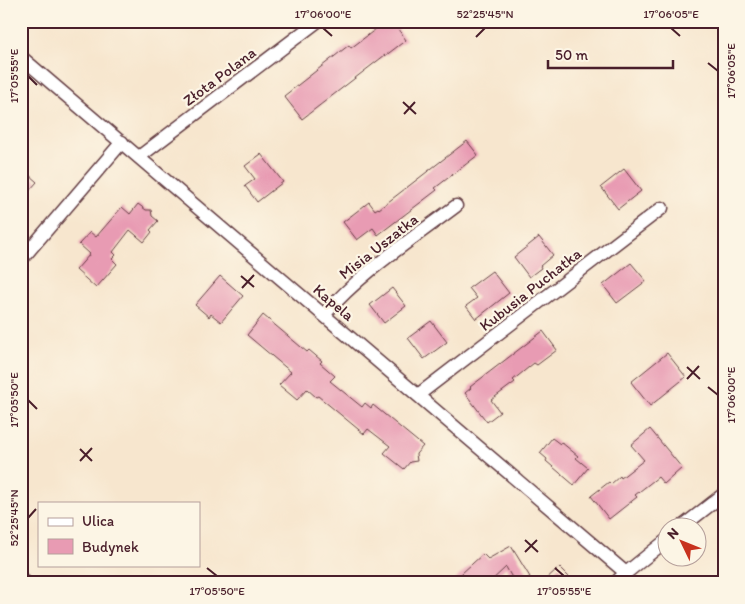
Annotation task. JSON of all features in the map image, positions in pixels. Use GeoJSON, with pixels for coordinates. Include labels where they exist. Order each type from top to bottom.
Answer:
{"type":"FeatureCollection","features":[{"type":"Feature","properties":{"kind":"street","name":"Złota Polana"},"geometry":{"type":"LineString","coordinates":[[139,157],[318,21]]}},
{"type":"Feature","properties":{"kind":"street","name":"Kapela"},"geometry":{"type":"LineString","coordinates":[[21,57],[626,573]]}},
{"type":"Feature","properties":{"kind":"street"},"geometry":{"type":"LineString","coordinates":[[21,260],[122,142]]}},
{"type":"Feature","properties":{"kind":"street","name":"Misia Uszatka"},"geometry":{"type":"LineString","coordinates":[[324,315],[338,298],[368,272],[456,206]]}},
{"type":"Feature","properties":{"kind":"street","name":"Kubusia Puchatka"},"geometry":{"type":"LineString","coordinates":[[418,395],[662,208]]}},
{"type":"Feature","properties":{"kind":"street"},"geometry":{"type":"LineString","coordinates":[[696,516],[724,494]]}},
{"type":"Feature","properties":{"kind":"street"},"geometry":{"type":"LineString","coordinates":[[616,583],[658,547]]}},
{"type":"Feature","properties":{"kind":"street"},"geometry":{"type":"LineString","coordinates":[[21,578],[26,583]]}},
{"type":"Feature","properties":{"kind":"building"},"geometry":{"type":"Polygon","coordinates":[[[370,21],[392,21],[406,40],[302,119],[284,96],[349,45],[351,48],[376,29],[370,21]]]}},
{"type":"Feature","properties":{"kind":"building"},"geometry":{"type":"Polygon","coordinates":[[[467,141],[478,155],[435,188],[437,190],[378,235],[373,228],[357,240],[343,222],[369,202],[375,210],[379,209],[467,141]]]}},
{"type":"Feature","properties":{"kind":"building"},"geometry":{"type":"Polygon","coordinates":[[[261,154],[283,182],[257,202],[245,186],[255,179],[245,166],[261,154]]]}},
{"type":"Feature","properties":{"kind":"building"},"geometry":{"type":"Polygon","coordinates":[[[21,168],[37,182],[21,200],[21,168]]]}},
{"type":"Feature","properties":{"kind":"building"},"geometry":{"type":"Polygon","coordinates":[[[624,169],[641,191],[618,209],[601,187],[624,169]]]}},
{"type":"Feature","properties":{"kind":"building"},"geometry":{"type":"Polygon","coordinates":[[[138,204],[146,210],[151,210],[152,216],[158,221],[150,230],[152,232],[144,242],[130,230],[113,252],[116,255],[112,259],[117,264],[96,288],[76,270],[90,254],[79,244],[90,232],[96,237],[122,207],[130,214],[138,204]]]}},
{"type":"Feature","properties":{"kind":"building"},"geometry":{"type":"Polygon","coordinates":[[[539,237],[553,255],[529,277],[514,257],[539,237]]]}},
{"type":"Feature","properties":{"kind":"building"},"geometry":{"type":"Polygon","coordinates":[[[631,263],[646,281],[617,303],[603,285],[631,263]]]}},
{"type":"Feature","properties":{"kind":"building"},"geometry":{"type":"Polygon","coordinates":[[[492,271],[509,293],[476,319],[466,306],[477,298],[469,288],[492,271]]]}},
{"type":"Feature","properties":{"kind":"building"},"geometry":{"type":"Polygon","coordinates":[[[220,276],[243,296],[221,322],[211,314],[209,317],[195,305],[220,276]]]}},
{"type":"Feature","properties":{"kind":"building"},"geometry":{"type":"Polygon","coordinates":[[[392,288],[406,306],[384,323],[370,305],[392,288]]]}},
{"type":"Feature","properties":{"kind":"building"},"geometry":{"type":"Polygon","coordinates":[[[263,315],[307,352],[309,350],[322,361],[320,363],[335,376],[330,381],[362,407],[365,403],[371,408],[373,405],[423,446],[416,454],[417,461],[410,462],[404,469],[384,453],[390,446],[368,429],[364,434],[307,389],[297,400],[279,385],[291,372],[247,335],[263,315]]]}},
{"type":"Feature","properties":{"kind":"building"},"geometry":{"type":"Polygon","coordinates":[[[431,321],[447,342],[424,359],[408,338],[431,321]]]}},
{"type":"Feature","properties":{"kind":"building"},"geometry":{"type":"Polygon","coordinates":[[[543,331],[557,350],[537,365],[534,363],[513,380],[515,382],[491,400],[500,412],[487,422],[465,393],[470,387],[543,331]]]}},
{"type":"Feature","properties":{"kind":"building"},"geometry":{"type":"Polygon","coordinates":[[[667,353],[686,377],[650,406],[631,382],[667,353]]]}},
{"type":"Feature","properties":{"kind":"building"},"geometry":{"type":"Polygon","coordinates":[[[650,429],[682,468],[664,484],[658,477],[635,495],[637,497],[609,519],[591,496],[609,482],[611,484],[620,476],[621,478],[644,460],[631,445],[650,429]]]}},
{"type":"Feature","properties":{"kind":"building"},"geometry":{"type":"Polygon","coordinates":[[[552,438],[560,444],[561,442],[578,456],[576,458],[588,468],[574,485],[546,461],[547,459],[540,453],[552,438]]]}},
{"type":"Feature","properties":{"kind":"building"},"geometry":{"type":"Polygon","coordinates":[[[511,546],[530,577],[515,583],[506,567],[489,583],[451,583],[483,554],[488,559],[511,546]]]}},
{"type":"Feature","properties":{"kind":"building"},"geometry":{"type":"Polygon","coordinates":[[[559,567],[575,583],[542,583],[559,567]]]}}]}
